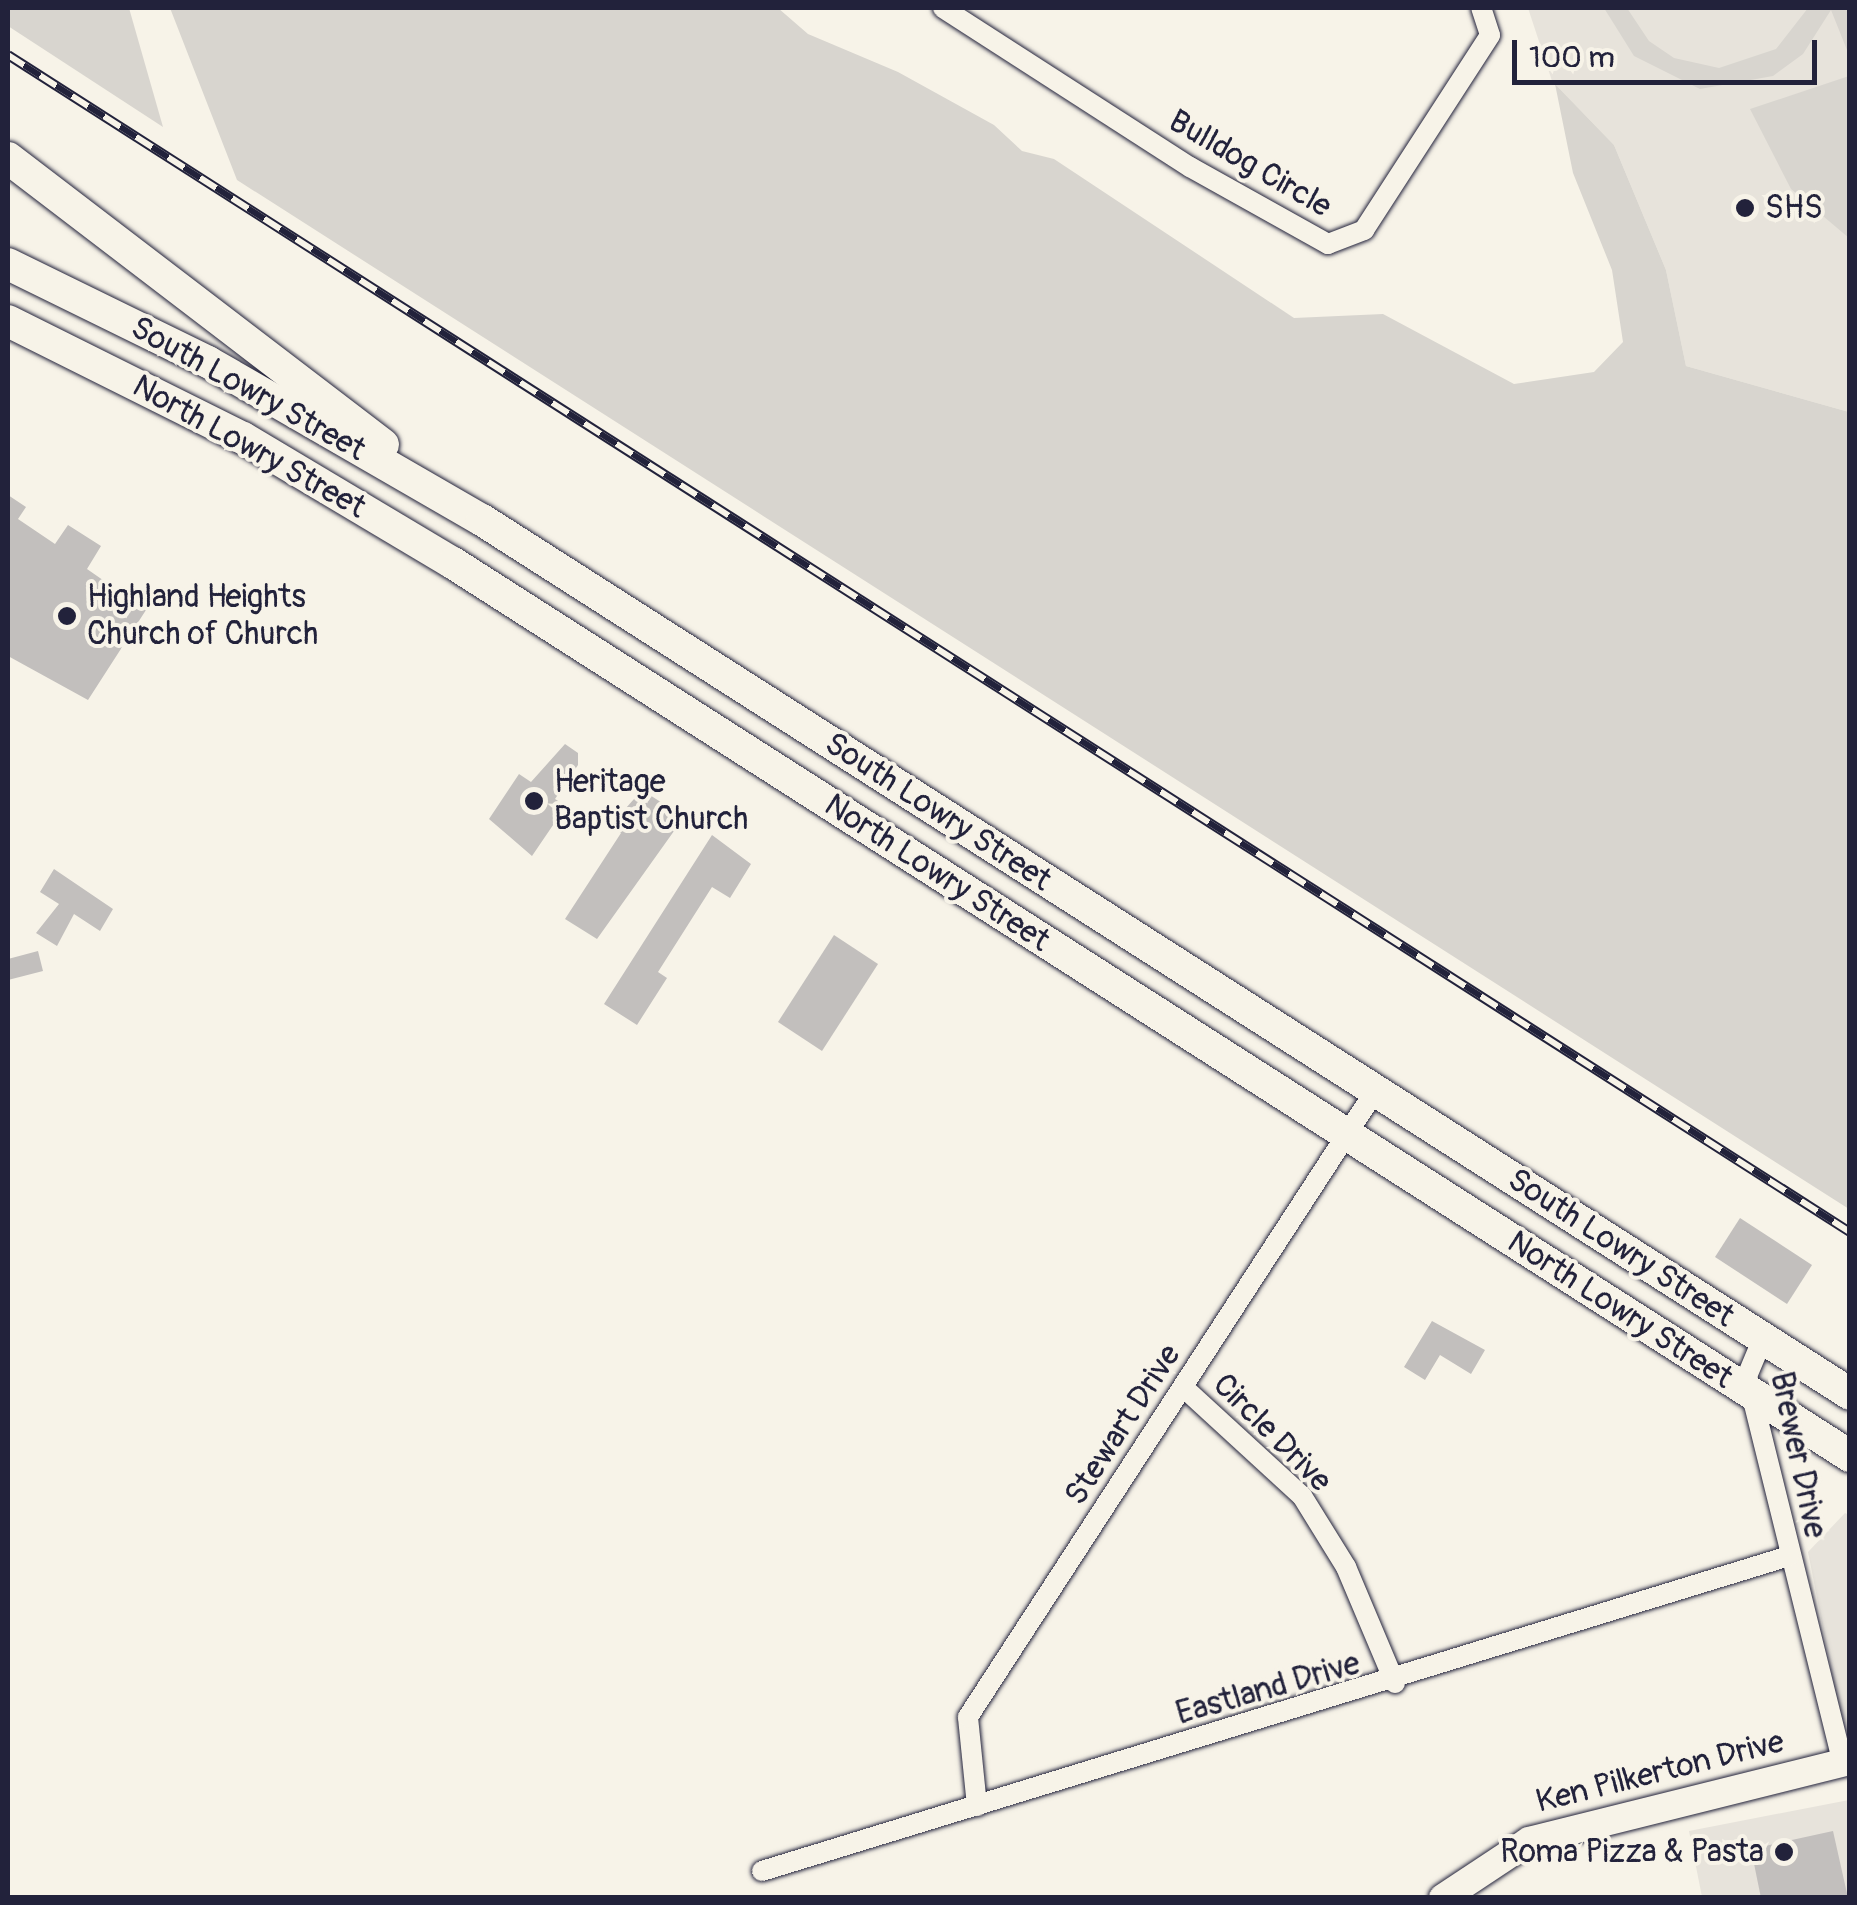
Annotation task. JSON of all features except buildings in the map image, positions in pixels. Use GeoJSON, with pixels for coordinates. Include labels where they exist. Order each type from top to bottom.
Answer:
{"type":"FeatureCollection","features":[{"type":"Feature","properties":{"kind":"main road"},"geometry":{"type":"LineString","coordinates":[[8,158],[452,502]]}},
{"type":"Feature","properties":{"kind":"main road","name":"South Lowry Street"},"geometry":{"type":"LineString","coordinates":[[8,264],[208,362],[482,520],[1850,1394]]}},
{"type":"Feature","properties":{"kind":"main road","name":"North Lowry Street"},"geometry":{"type":"LineString","coordinates":[[8,321],[243,438],[453,563],[1850,1456]]}},
{"type":"Feature","properties":{"kind":"main road"},"geometry":{"type":"LineString","coordinates":[[453,563],[482,520]]}},
{"type":"Feature","properties":{"kind":"main road"},"geometry":{"type":"LineString","coordinates":[[718,732],[746,689]]}},
{"type":"Feature","properties":{"kind":"street","name":"Bulldog Circle"},"geometry":{"type":"LineString","coordinates":[[942,8],[1174,156],[1328,244],[1364,230],[1490,34],[1481,8]]}},
{"type":"Feature","properties":{"kind":"street","name":"Stewart Drive"},"geometry":{"type":"LineString","coordinates":[[976,1806],[968,1718],[1376,1091]]}},
{"type":"Feature","properties":{"kind":"street","name":"Brewer Drive"},"geometry":{"type":"LineString","coordinates":[[1763,1338],[1747,1362],[1789,1556],[1846,1762]]}},
{"type":"Feature","properties":{"kind":"street","name":"Circle Drive"},"geometry":{"type":"LineString","coordinates":[[1184,1388],[1302,1496],[1346,1567],[1395,1683]]}},
{"type":"Feature","properties":{"kind":"street","name":"Eastland Drive"},"geometry":{"type":"LineString","coordinates":[[762,1871],[1395,1683],[1789,1556]]}},
{"type":"Feature","properties":{"kind":"street","name":"Ken Pilkerton Drive"},"geometry":{"type":"LineString","coordinates":[[1443,1898],[1528,1840],[1846,1762]]}},
{"type":"Feature","properties":{"kind":"shaded area"},"geometry":{"type":"Polygon","coordinates":[[[8,8],[129,8],[163,127],[8,26],[8,8]]]}},
{"type":"Feature","properties":{"kind":"shaded area"},"geometry":{"type":"Polygon","coordinates":[[[170,8],[778,8],[808,34],[898,72],[994,125],[1022,151],[1054,159],[1294,318],[1383,314],[1514,384],[1594,372],[1623,342],[1612,270],[1573,173],[1555,84],[1614,145],[1666,270],[1686,366],[1849,412],[1849,1209],[237,180],[170,8]]]}},
{"type":"Feature","properties":{"kind":"shaded area","name":"SHS"},"geometry":{"type":"Polygon","coordinates":[[[1528,8],[1849,8],[1849,412],[1686,366],[1666,270],[1614,145],[1552,81],[1528,8]]]}},
{"type":"Feature","properties":{"kind":"shaded area"},"geometry":{"type":"Polygon","coordinates":[[[1604,8],[1627,8],[1649,41],[1674,58],[1719,68],[1776,49],[1808,8],[1849,8],[1849,55],[1831,10],[1803,54],[1773,76],[1700,89],[1634,56],[1604,8]]]}},
{"type":"Feature","properties":{"kind":"shaded area"},"geometry":{"type":"Polygon","coordinates":[[[1850,76],[1849,238],[1791,189],[1750,109],[1850,76]]]}},
{"type":"Feature","properties":{"kind":"shaded area"},"geometry":{"type":"Polygon","coordinates":[[[1845,1513],[1849,1515],[1849,1761],[1808,1552],[1845,1513]]]}},
{"type":"Feature","properties":{"kind":"shaded area"},"geometry":{"type":"Polygon","coordinates":[[[1849,1800],[1849,1897],[1702,1897],[1689,1831],[1849,1800]]]}},
{"type":"Feature","properties":{"kind":"railway"},"geometry":{"type":"LineString","coordinates":[[8,55],[1850,1232]]}},
{"type":"Feature","properties":{"kind":"place","name":"SHS"},"geometry":{"type":"Point","coordinates":[1745,208]}},
{"type":"Feature","properties":{"kind":"place","name":"Highland Heights Church of Church"},"geometry":{"type":"Point","coordinates":[67,616]}},
{"type":"Feature","properties":{"kind":"place","name":"Heritage Baptist Church"},"geometry":{"type":"Point","coordinates":[534,801]}},
{"type":"Feature","properties":{"kind":"place","name":"Roma Pizza & Pasta"},"geometry":{"type":"Point","coordinates":[1784,1852]}}]}
